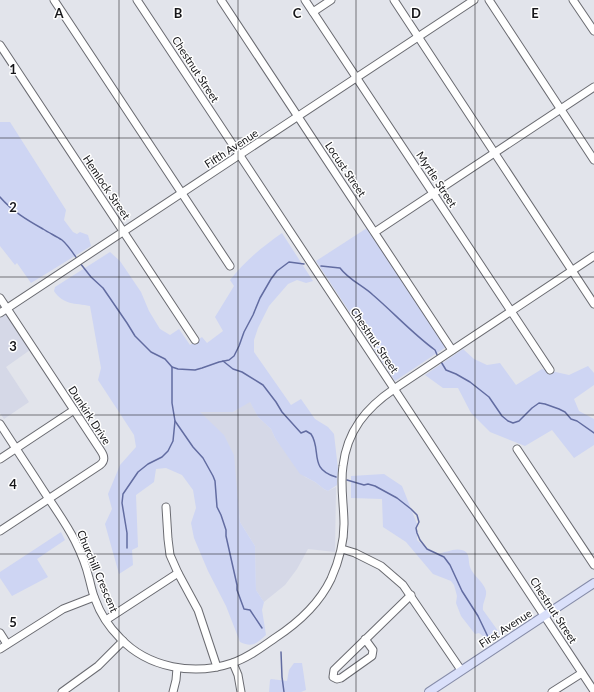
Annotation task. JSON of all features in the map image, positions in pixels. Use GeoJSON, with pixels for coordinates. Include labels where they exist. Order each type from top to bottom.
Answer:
{"type":"FeatureCollection","features":[{"type":"Feature","properties":{"kind":"main road","name":"First Avenue"},"geometry":{"type":"LineString","coordinates":[[429,692],[594,583]]}},
{"type":"Feature","properties":{"kind":"street"},"geometry":{"type":"LineString","coordinates":[[54,0],[230,266]]}},
{"type":"Feature","properties":{"kind":"street","name":"Chestnut Street"},"geometry":{"type":"LineString","coordinates":[[137,0],[594,691]]}},
{"type":"Feature","properties":{"kind":"street","name":"Locust Street"},"geometry":{"type":"LineString","coordinates":[[221,0],[452,350]]}},
{"type":"Feature","properties":{"kind":"street","name":"Myrtle Street"},"geometry":{"type":"LineString","coordinates":[[305,0],[550,370]]}},
{"type":"Feature","properties":{"kind":"street"},"geometry":{"type":"LineString","coordinates":[[313,12],[331,0]]}},
{"type":"Feature","properties":{"kind":"street"},"geometry":{"type":"LineString","coordinates":[[394,0],[594,304]]}},
{"type":"Feature","properties":{"kind":"street","name":"Fifth Avenue"},"geometry":{"type":"LineString","coordinates":[[0,313],[299,117],[474,0]]}},
{"type":"Feature","properties":{"kind":"street"},"geometry":{"type":"LineString","coordinates":[[488,0],[594,160]]}},
{"type":"Feature","properties":{"kind":"street"},"geometry":{"type":"LineString","coordinates":[[573,0],[594,31]]}},
{"type":"Feature","properties":{"kind":"street","name":"Hemlock Street"},"geometry":{"type":"LineString","coordinates":[[1,49],[195,340]]}},
{"type":"Feature","properties":{"kind":"street"},"geometry":{"type":"LineString","coordinates":[[375,232],[594,87]]}},
{"type":"Feature","properties":{"kind":"street","name":"Churchill Crescent"},"geometry":{"type":"LineString","coordinates":[[0,424],[64,522],[78,548],[87,570],[94,597],[106,620],[123,641],[150,660],[177,668],[205,669],[233,663],[248,656],[290,628],[307,613],[328,584],[337,565],[342,549],[344,525],[342,467],[349,442],[357,425],[366,412],[378,400],[394,389],[594,256]]}},
{"type":"Feature","properties":{"kind":"street","name":"Dunkirk Drive"},"geometry":{"type":"LineString","coordinates":[[0,298],[102,452],[104,460],[100,465],[0,531]]}},
{"type":"Feature","properties":{"kind":"street"},"geometry":{"type":"LineString","coordinates":[[0,459],[74,410]]}},
{"type":"Feature","properties":{"kind":"street"},"geometry":{"type":"LineString","coordinates":[[518,449],[594,565]]}},
{"type":"Feature","properties":{"kind":"street"},"geometry":{"type":"LineString","coordinates":[[166,507],[169,547],[174,564],[198,610],[217,667]]}},
{"type":"Feature","properties":{"kind":"street"},"geometry":{"type":"LineString","coordinates":[[342,549],[355,553],[381,566],[398,581],[411,595],[461,670]]}},
{"type":"Feature","properties":{"kind":"street"},"geometry":{"type":"LineString","coordinates":[[106,620],[178,573]]}},
{"type":"Feature","properties":{"kind":"street"},"geometry":{"type":"LineString","coordinates":[[365,639],[373,650],[372,656],[341,678],[337,679],[334,677],[334,670],[365,639],[411,595]]}},
{"type":"Feature","properties":{"kind":"street"},"geometry":{"type":"LineString","coordinates":[[0,649],[63,609],[94,597]]}},
{"type":"Feature","properties":{"kind":"street"},"geometry":{"type":"LineString","coordinates":[[0,633],[7,644]]}},
{"type":"Feature","properties":{"kind":"street"},"geometry":{"type":"LineString","coordinates":[[62,692],[98,666],[123,641]]}},
{"type":"Feature","properties":{"kind":"street"},"geometry":{"type":"LineString","coordinates":[[233,663],[238,675],[241,692]]}},
{"type":"Feature","properties":{"kind":"street"},"geometry":{"type":"LineString","coordinates":[[173,692],[177,668]]}},
{"type":"Feature","properties":{"kind":"street"},"geometry":{"type":"LineString","coordinates":[[552,692],[582,673]]}},
{"type":"Feature","properties":{"kind":"shaded area"},"geometry":{"type":"Polygon","coordinates":[[[0,122],[10,122],[66,210],[64,220],[73,232],[77,234],[80,232],[88,235],[91,246],[31,283],[17,263],[15,265],[0,246],[0,122]]]}},
{"type":"Feature","properties":{"kind":"shaded area"},"geometry":{"type":"Polygon","coordinates":[[[367,228],[446,347],[395,381],[316,261],[367,228]]]}},
{"type":"Feature","properties":{"kind":"shaded area"},"geometry":{"type":"Polygon","coordinates":[[[282,233],[313,281],[306,283],[297,280],[288,284],[269,306],[254,340],[254,352],[291,405],[301,399],[315,419],[328,427],[334,434],[338,469],[337,485],[328,491],[300,474],[275,438],[271,429],[258,417],[250,402],[233,412],[200,412],[224,435],[234,455],[240,522],[255,546],[256,590],[264,602],[262,610],[266,635],[254,644],[248,645],[240,642],[226,606],[208,571],[194,538],[191,523],[196,508],[193,490],[182,475],[166,468],[156,469],[154,482],[136,495],[138,547],[132,550],[133,565],[119,574],[105,524],[112,509],[108,494],[120,465],[136,447],[134,435],[98,380],[101,368],[90,306],[65,301],[61,299],[54,291],[55,287],[110,252],[120,261],[141,292],[149,311],[160,329],[170,335],[179,329],[190,345],[202,337],[207,343],[223,331],[215,317],[234,286],[230,280],[254,255],[282,233]]]}},
{"type":"Feature","properties":{"kind":"shaded area"},"geometry":{"type":"Polygon","coordinates":[[[6,314],[30,350],[6,367],[29,402],[4,419],[0,413],[0,318],[6,314]]]}},
{"type":"Feature","properties":{"kind":"shaded area"},"geometry":{"type":"Polygon","coordinates":[[[463,349],[474,359],[487,365],[500,363],[516,385],[542,369],[569,375],[588,366],[594,373],[594,385],[574,399],[579,411],[594,419],[594,445],[574,458],[552,430],[525,446],[490,432],[471,413],[458,388],[443,388],[425,375],[463,349]]]}},
{"type":"Feature","properties":{"kind":"shaded area"},"geometry":{"type":"Polygon","coordinates":[[[250,401],[258,417],[271,429],[275,438],[305,477],[328,491],[336,487],[335,552],[308,549],[297,569],[285,585],[264,602],[256,590],[255,546],[240,522],[237,490],[199,412],[233,412],[250,401]]]}},
{"type":"Feature","properties":{"kind":"shaded area"},"geometry":{"type":"Polygon","coordinates":[[[384,474],[402,486],[417,524],[417,540],[435,553],[458,549],[466,552],[471,570],[486,591],[483,610],[501,635],[490,642],[479,633],[475,634],[461,616],[456,603],[457,596],[454,585],[451,581],[433,574],[406,542],[383,527],[382,499],[351,498],[351,476],[384,474]]]}},
{"type":"Feature","properties":{"kind":"shaded area"},"geometry":{"type":"Polygon","coordinates":[[[61,532],[65,540],[37,559],[48,577],[12,596],[0,578],[0,572],[61,532]]]}},
{"type":"Feature","properties":{"kind":"shaded area"},"geometry":{"type":"Polygon","coordinates":[[[294,663],[302,663],[306,690],[301,692],[269,692],[270,680],[287,681],[289,670],[294,663]]]}},
{"type":"Feature","properties":{"kind":"waterway"},"geometry":{"type":"LineString","coordinates":[[0,197],[20,215],[62,240],[78,260]]}},
{"type":"Feature","properties":{"kind":"waterway"},"geometry":{"type":"LineString","coordinates":[[80,263],[91,277],[103,288],[135,336],[151,352],[165,359],[172,367],[178,369],[195,370],[229,360],[234,356],[260,298],[277,271],[289,262],[304,264]]}},
{"type":"Feature","properties":{"kind":"waterway"},"geometry":{"type":"LineString","coordinates":[[321,266],[340,268],[347,276],[369,291],[435,350],[438,357]]}},
{"type":"Feature","properties":{"kind":"waterway"},"geometry":{"type":"LineString","coordinates":[[440,360],[446,370],[470,382],[489,397],[502,416],[508,421],[513,423],[519,421],[539,403],[565,412],[571,419],[577,421],[594,433]]}},
{"type":"Feature","properties":{"kind":"waterway"},"geometry":{"type":"LineString","coordinates":[[223,361],[233,369],[242,372],[263,385],[282,412],[301,433],[306,431],[311,434],[316,446],[319,464],[327,474],[336,477]]}},
{"type":"Feature","properties":{"kind":"waterway"},"geometry":{"type":"LineString","coordinates":[[127,548],[127,533],[122,503],[123,494],[138,472],[148,464],[162,457],[168,451],[173,441],[175,421],[172,403],[172,367]]}},
{"type":"Feature","properties":{"kind":"waterway"},"geometry":{"type":"LineString","coordinates":[[175,421],[193,447],[203,458],[213,476],[215,481],[217,507],[226,530],[237,590],[244,609],[250,610],[262,628]]}},
{"type":"Feature","properties":{"kind":"waterway"},"geometry":{"type":"LineString","coordinates":[[347,480],[364,485],[368,484],[375,486],[397,498],[417,515],[419,522],[416,528],[420,540],[427,549],[444,557],[450,565],[462,591],[478,616],[490,641]]}},
{"type":"Feature","properties":{"kind":"waterway"},"geometry":{"type":"LineString","coordinates":[[281,652],[284,692]]}}]}
